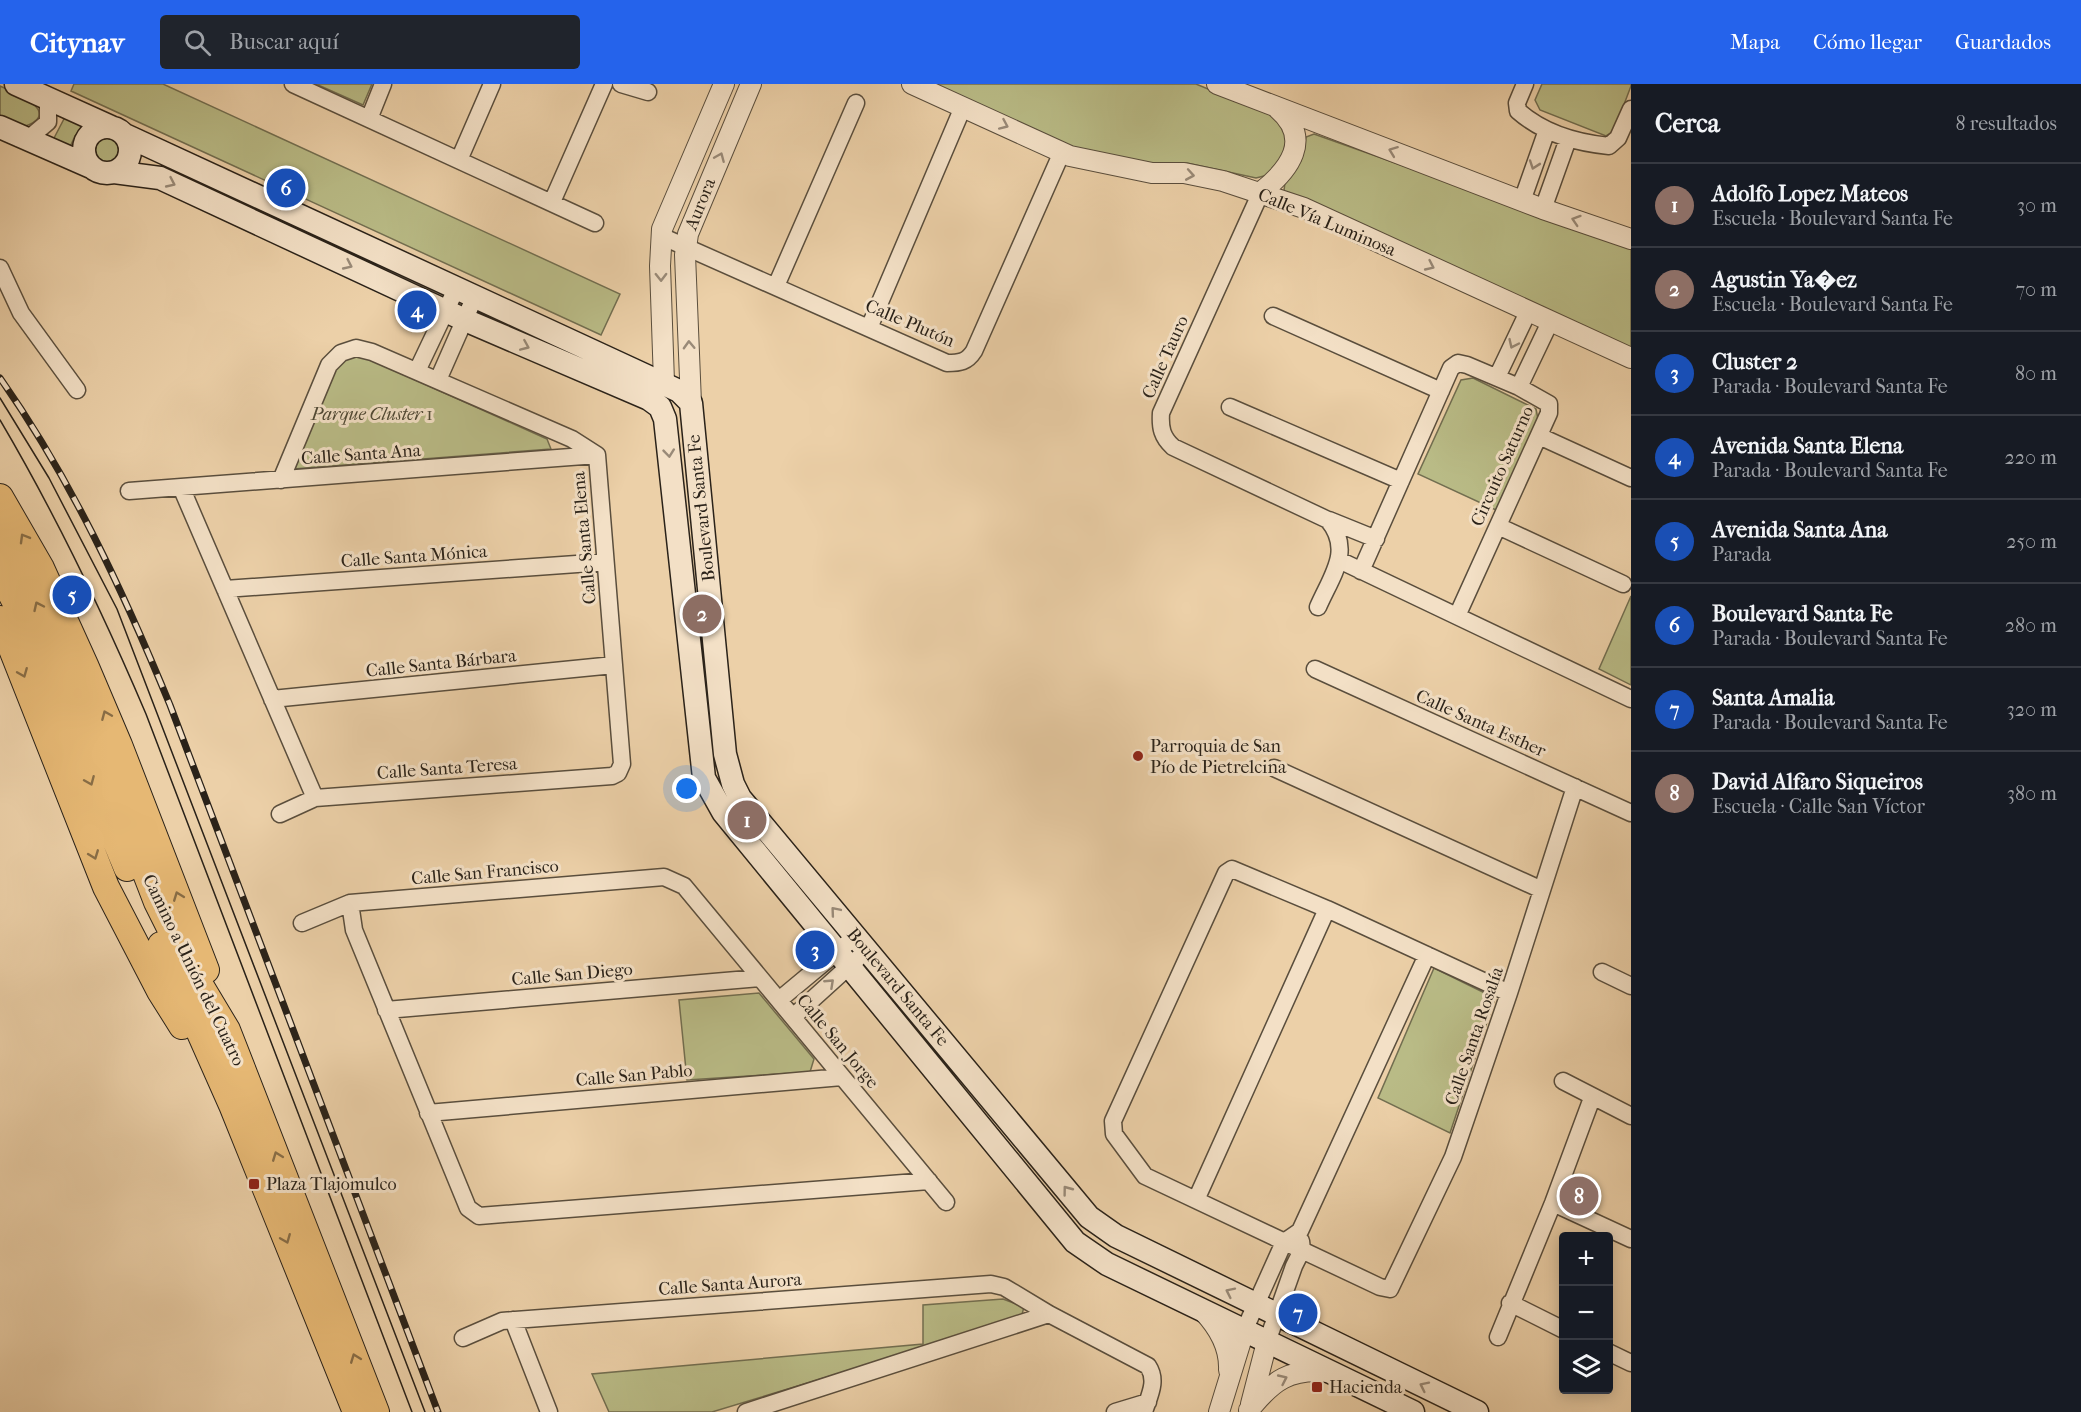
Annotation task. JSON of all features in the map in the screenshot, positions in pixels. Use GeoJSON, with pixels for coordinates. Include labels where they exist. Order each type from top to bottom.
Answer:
{"type":"FeatureCollection","features":[{"type":"Feature","properties":{"kind":"main road"},"geometry":{"type":"LineString","coordinates":[[16,84],[664,382],[679,391],[691,403]]}},
{"type":"Feature","properties":{"kind":"main road"},"geometry":{"type":"LineString","coordinates":[[0,127],[102,172],[114,172],[126,163],[129,156],[129,141],[118,131],[97,129],[86,139],[84,154],[91,167]]}},
{"type":"Feature","properties":{"kind":"main road","name":"Boulevard Santa Fe"},"geometry":{"type":"LineString","coordinates":[[114,172],[160,178],[455,315],[649,399],[660,407],[665,419],[704,778],[723,812],[1075,1242],[1107,1264],[1413,1412]]}},
{"type":"Feature","properties":{"kind":"main road","name":"Boulevard Santa Fe"},"geometry":{"type":"LineString","coordinates":[[691,403],[725,754],[733,784],[740,798],[1089,1218],[1116,1236],[1477,1412]]}},
{"type":"Feature","properties":{"kind":"main road"},"geometry":{"type":"LineString","coordinates":[[0,497],[41,568],[111,725],[199,948],[227,1030]]}},
{"type":"Feature","properties":{"kind":"main road","name":"Camino a Unión del Cuatro"},"geometry":{"type":"LineString","coordinates":[[0,532],[68,670],[157,902],[191,970],[227,1030],[376,1412]]}},
{"type":"Feature","properties":{"kind":"main road","name":"Camino a Unión del Cuatro"},"geometry":{"type":"LineString","coordinates":[[0,573],[19,609],[110,828],[232,1105],[356,1412]]}},
{"type":"Feature","properties":{"kind":"main road"},"geometry":{"type":"LineString","coordinates":[[0,620],[106,887],[160,992],[232,1105]]}},
{"type":"Feature","properties":{"kind":"street"},"geometry":{"type":"LineString","coordinates":[[293,84],[595,223]]}},
{"type":"Feature","properties":{"kind":"street"},"geometry":{"type":"LineString","coordinates":[[369,119],[383,84]]}},
{"type":"Feature","properties":{"kind":"street"},"geometry":{"type":"LineString","coordinates":[[459,160],[492,84]]}},
{"type":"Feature","properties":{"kind":"street"},"geometry":{"type":"LineString","coordinates":[[552,202],[604,84]]}},
{"type":"Feature","properties":{"kind":"street"},"geometry":{"type":"LineString","coordinates":[[621,84],[648,92]]}},
{"type":"Feature","properties":{"kind":"street","name":"Aurora"},"geometry":{"type":"LineString","coordinates":[[664,382],[662,236],[666,219],[724,84]]}},
{"type":"Feature","properties":{"kind":"street","name":"Aurora"},"geometry":{"type":"LineString","coordinates":[[691,403],[686,246],[692,222],[751,84]]}},
{"type":"Feature","properties":{"kind":"street","name":"Calle Vía Luminosa"},"geometry":{"type":"LineString","coordinates":[[912,84],[1062,152],[1152,172],[1184,173],[1222,181],[1304,208],[1631,358]]}},
{"type":"Feature","properties":{"kind":"street"},"geometry":{"type":"LineString","coordinates":[[1217,84],[1543,209],[1631,239]]}},
{"type":"Feature","properties":{"kind":"street"},"geometry":{"type":"LineString","coordinates":[[1525,84],[1517,103],[1518,111],[1547,130],[1568,139],[1610,146],[1618,138],[1630,115]]}},
{"type":"Feature","properties":{"kind":"street"},"geometry":{"type":"LineString","coordinates":[[0,137],[29,138],[48,122],[48,99]]}},
{"type":"Feature","properties":{"kind":"street"},"geometry":{"type":"LineString","coordinates":[[776,286],[856,103]]}},
{"type":"Feature","properties":{"kind":"street"},"geometry":{"type":"LineString","coordinates":[[1261,192],[1286,169],[1296,141],[1293,127],[1273,106]]}},
{"type":"Feature","properties":{"kind":"street"},"geometry":{"type":"LineString","coordinates":[[869,328],[963,107]]}},
{"type":"Feature","properties":{"kind":"street"},"geometry":{"type":"LineString","coordinates":[[1522,201],[1547,130]]}},
{"type":"Feature","properties":{"kind":"street"},"geometry":{"type":"LineString","coordinates":[[1543,209],[1568,139]]}},
{"type":"Feature","properties":{"kind":"street","name":"Calle Plutón"},"geometry":{"type":"LineString","coordinates":[[662,236],[947,363],[959,363],[969,359],[980,340],[1062,152]]}},
{"type":"Feature","properties":{"kind":"street","name":"Calle Tauro"},"geometry":{"type":"LineString","coordinates":[[1261,192],[1161,413],[1160,427],[1164,439],[1173,447],[1328,520],[1376,539]]}},
{"type":"Feature","properties":{"kind":"street"},"geometry":{"type":"LineString","coordinates":[[0,268],[21,313],[77,390]]}},
{"type":"Feature","properties":{"kind":"street"},"geometry":{"type":"LineString","coordinates":[[417,371],[455,315],[466,291]]}},
{"type":"Feature","properties":{"kind":"street"},"geometry":{"type":"LineString","coordinates":[[1497,377],[1528,312]]}},
{"type":"Feature","properties":{"kind":"street"},"geometry":{"type":"LineString","coordinates":[[438,380],[455,315]]}},
{"type":"Feature","properties":{"kind":"street"},"geometry":{"type":"LineString","coordinates":[[1273,316],[1441,391]]}},
{"type":"Feature","properties":{"kind":"street"},"geometry":{"type":"LineString","coordinates":[[1519,387],[1550,322]]}},
{"type":"Feature","properties":{"kind":"street","name":"Calle Santa Elena"},"geometry":{"type":"LineString","coordinates":[[281,480],[329,365],[341,353],[356,348],[417,371],[572,439],[597,455],[622,764],[618,773]]}},
{"type":"Feature","properties":{"kind":"street","name":"Circuito Saturno"},"geometry":{"type":"LineString","coordinates":[[1361,571],[1452,368],[1458,363],[1519,387],[1549,404],[1549,413],[1456,616]]}},
{"type":"Feature","properties":{"kind":"street"},"geometry":{"type":"LineString","coordinates":[[1230,408],[1401,481]]}},
{"type":"Feature","properties":{"kind":"street"},"geometry":{"type":"LineString","coordinates":[[1539,436],[1631,478]]}},
{"type":"Feature","properties":{"kind":"street","name":"Calle Santa Ana"},"geometry":{"type":"LineString","coordinates":[[129,491],[597,455]]}},
{"type":"Feature","properties":{"kind":"street"},"geometry":{"type":"LineString","coordinates":[[181,487],[315,798]]}},
{"type":"Feature","properties":{"kind":"street"},"geometry":{"type":"LineString","coordinates":[[1318,607],[1339,560],[1341,545],[1338,533],[1328,520]]}},
{"type":"Feature","properties":{"kind":"street"},"geometry":{"type":"LineString","coordinates":[[1498,526],[1623,584]]}},
{"type":"Feature","properties":{"kind":"street"},"geometry":{"type":"LineString","coordinates":[[1339,560],[1631,699]]}},
{"type":"Feature","properties":{"kind":"street","name":"Calle Santa Mónica"},"geometry":{"type":"LineString","coordinates":[[225,589],[605,562]]}},
{"type":"Feature","properties":{"kind":"street","name":"Calle Santa Bárbara"},"geometry":{"type":"LineString","coordinates":[[272,699],[614,665]]}},
{"type":"Feature","properties":{"kind":"street","name":"Calle Santa Esther"},"geometry":{"type":"LineString","coordinates":[[1315,669],[1631,813]]}},
{"type":"Feature","properties":{"kind":"street"},"geometry":{"type":"LineString","coordinates":[[1274,768],[1542,890]]}},
{"type":"Feature","properties":{"kind":"street","name":"Calle Santa Teresa"},"geometry":{"type":"LineString","coordinates":[[280,814],[315,798],[612,776],[618,773]]}},
{"type":"Feature","properties":{"kind":"street","name":"Calle Santa Rosalía"},"geometry":{"type":"LineString","coordinates":[[1302,1250],[1380,1287],[1389,1289],[1453,1157],[1509,993],[1575,787]]}},
{"type":"Feature","properties":{"kind":"street"},"geometry":{"type":"LineString","coordinates":[[1302,1250],[1145,1176],[1114,1134],[1113,1121],[1226,873],[1232,869],[1327,909],[1509,993]]}},
{"type":"Feature","properties":{"kind":"street","name":"Calle San Francisco"},"geometry":{"type":"LineString","coordinates":[[302,923],[350,903],[664,877],[675,880]]}},
{"type":"Feature","properties":{"kind":"street","name":"Calle San Jorge"},"geometry":{"type":"LineString","coordinates":[[675,880],[684,886],[946,1202]]}},
{"type":"Feature","properties":{"kind":"street"},"geometry":{"type":"LineString","coordinates":[[350,903],[354,930],[428,1113],[468,1208],[479,1216],[929,1181]]}},
{"type":"Feature","properties":{"kind":"street"},"geometry":{"type":"LineString","coordinates":[[1196,1200],[1327,909]]}},
{"type":"Feature","properties":{"kind":"street"},"geometry":{"type":"LineString","coordinates":[[778,1000],[862,943]]}},
{"type":"Feature","properties":{"kind":"street"},"geometry":{"type":"LineString","coordinates":[[1249,1411],[1276,1314],[1302,1250],[1300,1231],[1427,955]]}},
{"type":"Feature","properties":{"kind":"street"},"geometry":{"type":"LineString","coordinates":[[793,1017],[843,958]]}},
{"type":"Feature","properties":{"kind":"street"},"geometry":{"type":"LineString","coordinates":[[1602,972],[1630,982]]}},
{"type":"Feature","properties":{"kind":"street","name":"Calle San Diego"},"geometry":{"type":"LineString","coordinates":[[386,1010],[760,978]]}},
{"type":"Feature","properties":{"kind":"street","name":"Calle San Pablo"},"geometry":{"type":"LineString","coordinates":[[428,1113],[842,1077]]}},
{"type":"Feature","properties":{"kind":"street"},"geometry":{"type":"LineString","coordinates":[[1563,1081],[1592,1098],[1631,1116]]}},
{"type":"Feature","properties":{"kind":"street"},"geometry":{"type":"LineString","coordinates":[[1498,1337],[1509,1303],[1553,1203],[1592,1098]]}},
{"type":"Feature","properties":{"kind":"street"},"geometry":{"type":"LineString","coordinates":[[1553,1203],[1631,1239]]}},
{"type":"Feature","properties":{"kind":"street"},"geometry":{"type":"LineString","coordinates":[[1219,1412],[1254,1304],[1284,1242],[1300,1231]]}},
{"type":"Feature","properties":{"kind":"street","name":"Calle Santa Aurora"},"geometry":{"type":"LineString","coordinates":[[463,1338],[502,1321],[991,1284],[1004,1287],[1049,1314]]}},
{"type":"Feature","properties":{"kind":"street"},"geometry":{"type":"LineString","coordinates":[[1509,1303],[1559,1328]]}},
{"type":"Feature","properties":{"kind":"street"},"geometry":{"type":"LineString","coordinates":[[1201,1310],[1220,1332],[1227,1348],[1229,1380]]}},
{"type":"Feature","properties":{"kind":"street"},"geometry":{"type":"LineString","coordinates":[[746,1412],[1049,1314],[1148,1366],[1154,1374],[1146,1407],[1115,1412]]}},
{"type":"Feature","properties":{"kind":"street"},"geometry":{"type":"LineString","coordinates":[[513,1320],[549,1412]]}},
{"type":"Feature","properties":{"kind":"street"},"geometry":{"type":"LineString","coordinates":[[1613,1354],[1631,1363]]}},
{"type":"Feature","properties":{"kind":"street"},"geometry":{"type":"LineString","coordinates":[[1249,1411],[1271,1385],[1284,1377],[1311,1370],[1329,1372]]}},
{"type":"Feature","properties":{"kind":"green space"},"geometry":{"type":"Polygon","coordinates":[[[74,84],[163,84],[620,294],[601,335],[71,91],[74,84]]]}},
{"type":"Feature","properties":{"kind":"green space"},"geometry":{"type":"Polygon","coordinates":[[[316,84],[372,84],[363,105],[316,84]]]}},
{"type":"Feature","properties":{"kind":"green space"},"geometry":{"type":"Polygon","coordinates":[[[920,84],[1196,84],[1276,117],[1286,127],[1290,148],[1268,175],[1256,178],[1187,163],[1145,167],[1073,149],[920,84]]]}},
{"type":"Feature","properties":{"kind":"green space"},"geometry":{"type":"Polygon","coordinates":[[[1542,84],[1631,84],[1631,86],[1614,131],[1606,136],[1540,110],[1535,100],[1542,84]]]}},
{"type":"Feature","properties":{"kind":"green space"},"geometry":{"type":"Polygon","coordinates":[[[0,86],[33,104],[39,116],[35,122],[23,127],[0,116],[0,86]]]}},
{"type":"Feature","properties":{"kind":"green space"},"geometry":{"type":"Polygon","coordinates":[[[65,117],[84,126],[75,136],[70,147],[53,140],[65,117]]]}},
{"type":"Feature","properties":{"kind":"green space"},"geometry":{"type":"Polygon","coordinates":[[[107,134],[118,139],[123,150],[118,161],[107,166],[96,161],[91,150],[96,139],[107,134]]]}},
{"type":"Feature","properties":{"kind":"green space"},"geometry":{"type":"Polygon","coordinates":[[[1314,134],[1631,247],[1631,351],[1284,191],[1285,182],[1301,161],[1306,137],[1314,134]]]}},
{"type":"Feature","properties":{"kind":"green space","name":"Parque Cluster 1"},"geometry":{"type":"Polygon","coordinates":[[[360,355],[547,439],[551,449],[293,469],[334,372],[344,359],[360,355]]]}},
{"type":"Feature","properties":{"kind":"green space"},"geometry":{"type":"Polygon","coordinates":[[[1473,378],[1536,409],[1538,419],[1496,510],[1418,474],[1461,380],[1473,378]]]}},
{"type":"Feature","properties":{"kind":"green space"},"geometry":{"type":"Polygon","coordinates":[[[1631,596],[1631,685],[1599,669],[1631,596]]]}},
{"type":"Feature","properties":{"kind":"green space"},"geometry":{"type":"Polygon","coordinates":[[[1434,968],[1495,998],[1450,1133],[1378,1098],[1434,968]]]}},
{"type":"Feature","properties":{"kind":"green space"},"geometry":{"type":"Polygon","coordinates":[[[759,993],[814,1059],[810,1072],[687,1080],[679,1000],[759,993]]]}},
{"type":"Feature","properties":{"kind":"green space"},"geometry":{"type":"Polygon","coordinates":[[[1003,1299],[1024,1307],[1021,1318],[712,1412],[609,1412],[592,1374],[923,1344],[923,1305],[1003,1299]]]}},
{"type":"Feature","properties":{"kind":"tram line"},"geometry":{"type":"LineString","coordinates":[[0,398],[49,478],[117,609],[425,1412]]}},
{"type":"Feature","properties":{"kind":"tram line"},"geometry":{"type":"LineString","coordinates":[[0,420],[78,565],[146,714],[412,1412]]}},
{"type":"Feature","properties":{"kind":"railway"},"geometry":{"type":"LineString","coordinates":[[0,378],[26,416],[73,496],[152,662],[438,1412]]}},
{"type":"Feature","properties":{"kind":"place","name":"Boulevard Santa Fe"},"geometry":{"type":"Point","coordinates":[286,188]}},
{"type":"Feature","properties":{"kind":"place","name":"Avenida Santa Elena"},"geometry":{"type":"Point","coordinates":[417,310]}},
{"type":"Feature","properties":{"kind":"place","name":"Avenida Santa Ana"},"geometry":{"type":"Point","coordinates":[72,595]}},
{"type":"Feature","properties":{"kind":"place","name":"Agustin Ya�ez"},"geometry":{"type":"Point","coordinates":[702,614]}},
{"type":"Feature","properties":{"kind":"place","name":"Parroquia de San Pío de Pietrelcina"},"geometry":{"type":"Point","coordinates":[1138,756]}},
{"type":"Feature","properties":{"kind":"place","name":"Adolfo Lopez Mateos"},"geometry":{"type":"Point","coordinates":[747,820]}},
{"type":"Feature","properties":{"kind":"place","name":"Cluster 2"},"geometry":{"type":"Point","coordinates":[815,950]}},
{"type":"Feature","properties":{"kind":"place","name":"Plaza Tlajomulco"},"geometry":{"type":"Point","coordinates":[254,1184]}},
{"type":"Feature","properties":{"kind":"place","name":"David Alfaro Siqueiros"},"geometry":{"type":"Point","coordinates":[1579,1196]}},
{"type":"Feature","properties":{"kind":"place","name":"Santa Amalia"},"geometry":{"type":"Point","coordinates":[1298,1313]}},
{"type":"Feature","properties":{"kind":"place","name":"Hacienda"},"geometry":{"type":"Point","coordinates":[1317,1387]}}]}
